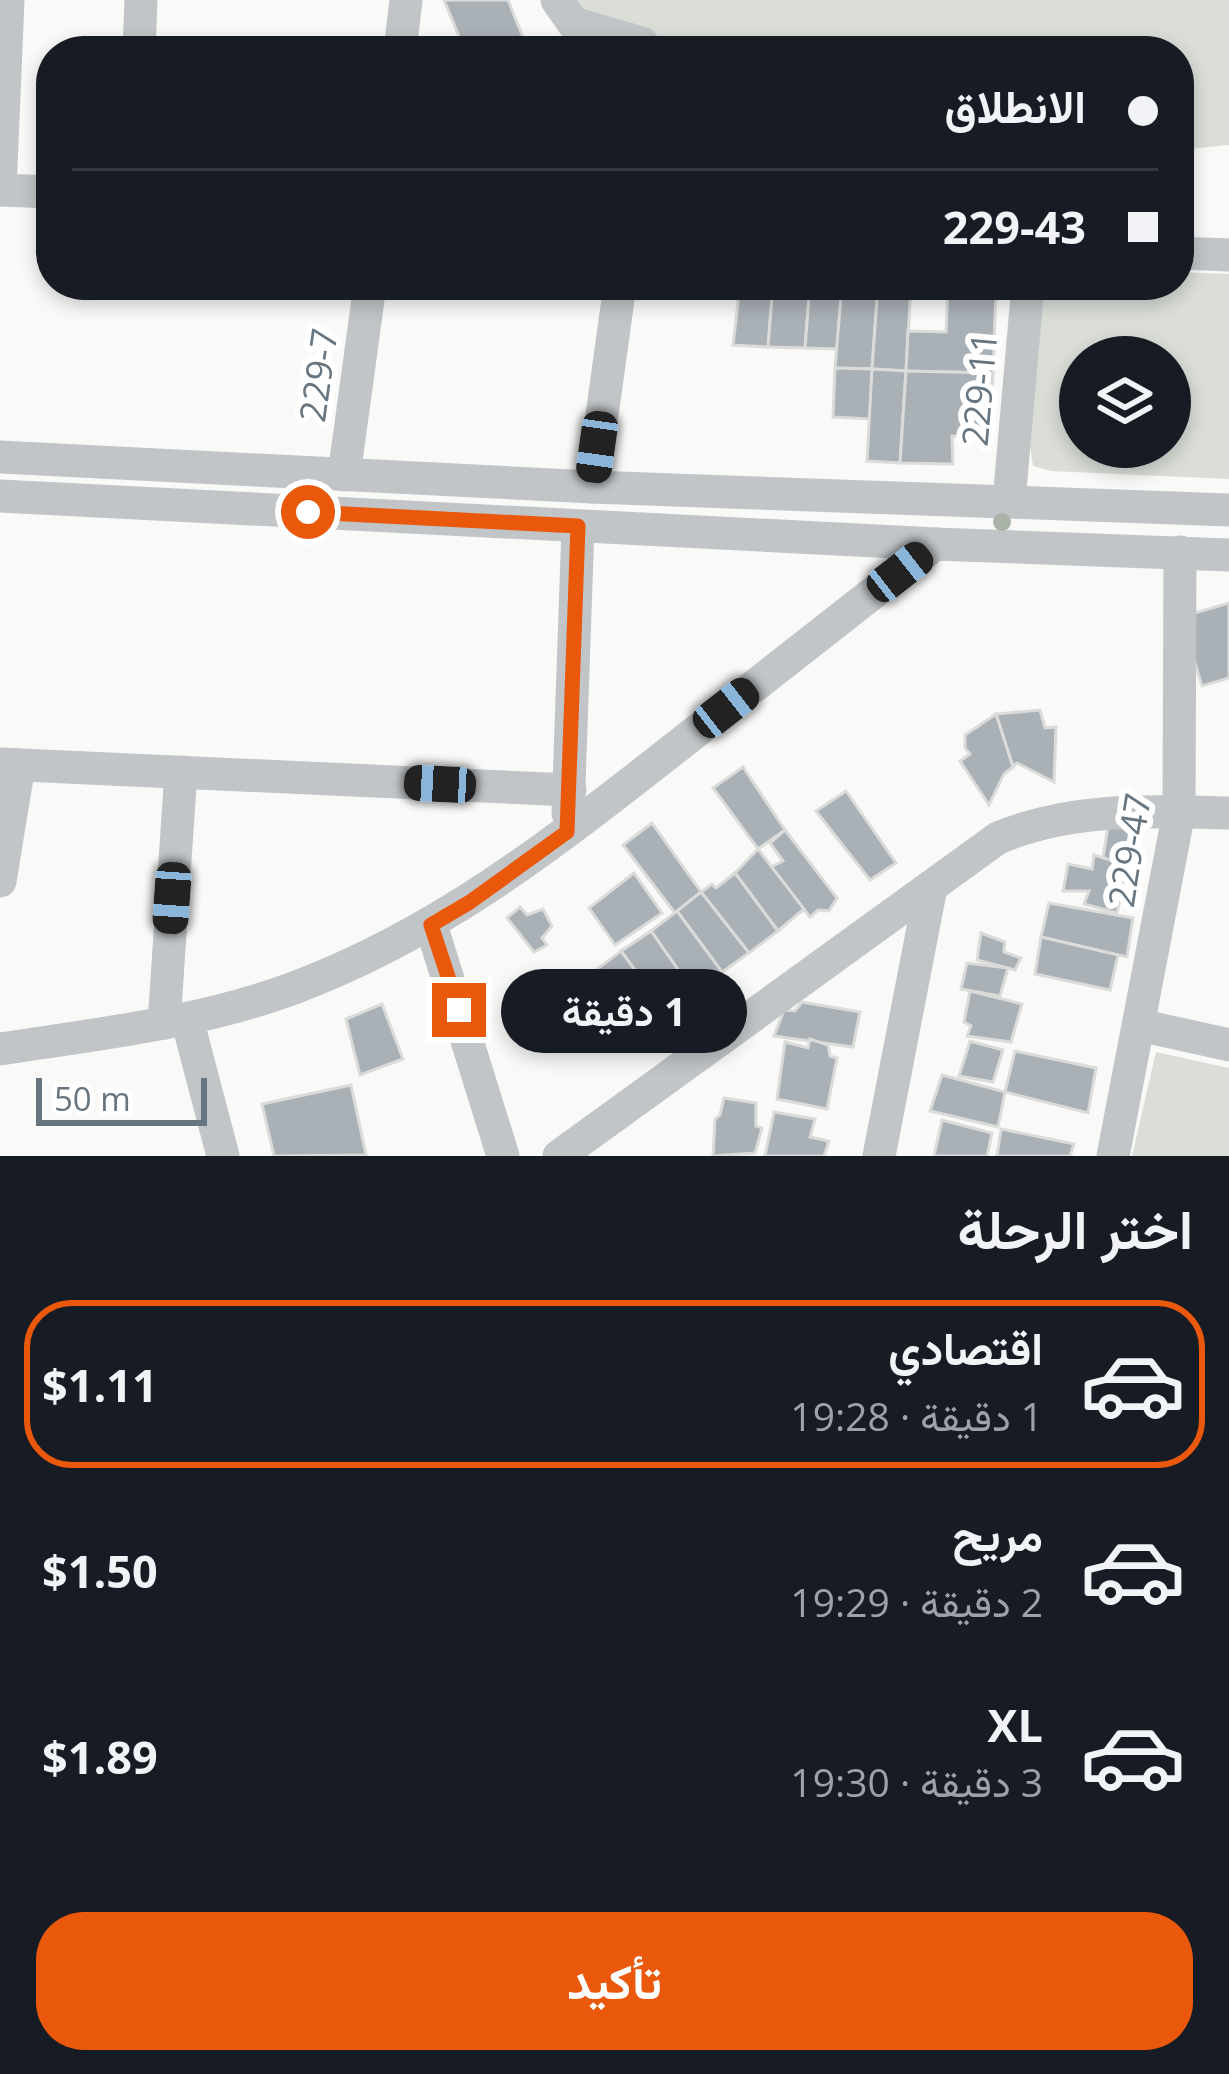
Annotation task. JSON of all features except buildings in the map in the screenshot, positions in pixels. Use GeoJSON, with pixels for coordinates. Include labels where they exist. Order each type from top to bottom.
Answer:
{"type":"FeatureCollection","features":[{"type":"Feature","properties":{"kind":"street"},"geometry":{"type":"LineString","coordinates":[[8,0],[0,190],[36,191]]}},
{"type":"Feature","properties":{"kind":"street"},"geometry":{"type":"LineString","coordinates":[[140,36],[141,0]]}},
{"type":"Feature","properties":{"kind":"street"},"geometry":{"type":"LineString","coordinates":[[402,36],[406,0]]}},
{"type":"Feature","properties":{"kind":"street"},"geometry":{"type":"LineString","coordinates":[[557,0],[573,22],[619,36]]}},
{"type":"Feature","properties":{"kind":"street"},"geometry":{"type":"LineString","coordinates":[[1194,254],[1229,255]]}},
{"type":"Feature","properties":{"kind":"street","name":"229-7"},"geometry":{"type":"LineString","coordinates":[[344,475],[368,300]]}},
{"type":"Feature","properties":{"kind":"street"},"geometry":{"type":"LineString","coordinates":[[592,488],[618,300]]}},
{"type":"Feature","properties":{"kind":"street","name":"229-11"},"geometry":{"type":"LineString","coordinates":[[1009,501],[1027,300]]}},
{"type":"Feature","properties":{"kind":"street"},"geometry":{"type":"LineString","coordinates":[[0,457],[592,488],[1229,510]]}},
{"type":"Feature","properties":{"kind":"street"},"geometry":{"type":"LineString","coordinates":[[439,519],[441,480]]}},
{"type":"Feature","properties":{"kind":"street"},"geometry":{"type":"LineString","coordinates":[[0,496],[1229,555]]}},
{"type":"Feature","properties":{"kind":"street"},"geometry":{"type":"LineString","coordinates":[[567,832],[578,526]]}},
{"type":"Feature","properties":{"kind":"street"},"geometry":{"type":"LineString","coordinates":[[0,1049],[176,1021],[292,989],[431,925],[567,832],[935,544]]}},
{"type":"Feature","properties":{"kind":"street","name":"229-47"},"geometry":{"type":"LineString","coordinates":[[1113,1156],[1179,812],[1180,552]]}},
{"type":"Feature","properties":{"kind":"street"},"geometry":{"type":"LineString","coordinates":[[0,881],[10,764],[570,790]]}},
{"type":"Feature","properties":{"kind":"street"},"geometry":{"type":"LineString","coordinates":[[181,772],[176,1021],[224,1156]]}},
{"type":"Feature","properties":{"kind":"street"},"geometry":{"type":"LineString","coordinates":[[559,1156],[998,838],[1072,815],[1229,813]]}},
{"type":"Feature","properties":{"kind":"street"},"geometry":{"type":"LineString","coordinates":[[879,1156],[931,887]]}},
{"type":"Feature","properties":{"kind":"street"},"geometry":{"type":"LineString","coordinates":[[431,925],[503,1156]]}},
{"type":"Feature","properties":{"kind":"street"},"geometry":{"type":"LineString","coordinates":[[1139,1024],[1229,1045]]}},
{"type":"Feature","properties":{"kind":"shaded area"},"geometry":{"type":"Polygon","coordinates":[[[564,0],[1229,0],[1229,145],[1194,148],[1194,36],[634,36],[577,21],[564,0]]]}},
{"type":"Feature","properties":{"kind":"shaded area"},"geometry":{"type":"Polygon","coordinates":[[[1194,273],[1229,274],[1229,479],[1051,471],[1033,466],[1030,446],[1043,300],[1194,300],[1194,273]]]}},
{"type":"Feature","properties":{"kind":"shaded area"},"geometry":{"type":"Polygon","coordinates":[[[1156,1052],[1229,1068],[1229,1156],[1132,1156],[1156,1052]]]}},
{"type":"Feature","properties":{"kind":"route"},"geometry":{"type":"LineString","coordinates":[[308,512],[578,526],[567,832],[431,925],[459,1010]]}}]}
